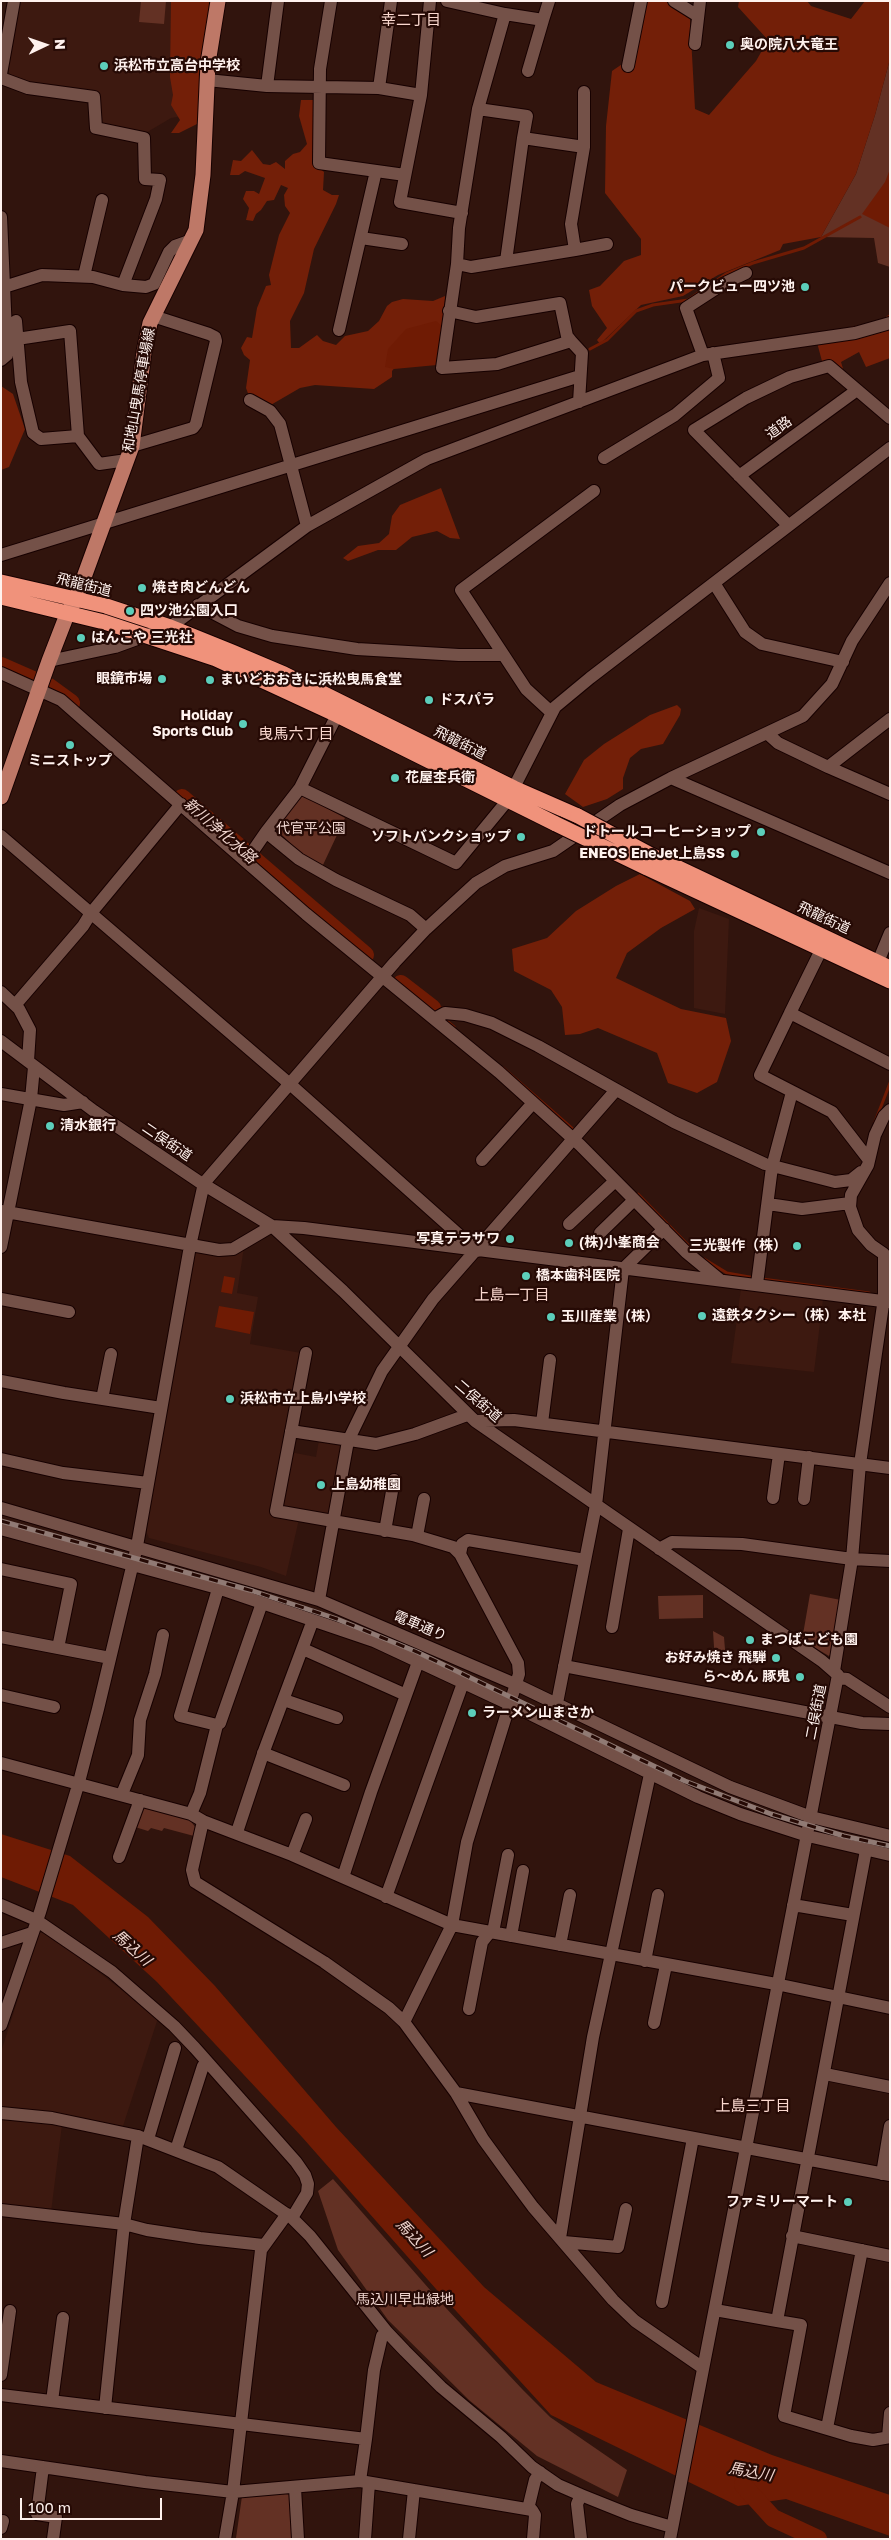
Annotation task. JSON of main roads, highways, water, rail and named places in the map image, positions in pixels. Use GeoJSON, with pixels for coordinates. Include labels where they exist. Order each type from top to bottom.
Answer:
{"type":"FeatureCollection","features":[{"type":"Feature","properties":{"kind":"highway","name":"飛龍街道"},"geometry":{"type":"LineString","coordinates":[[1,582],[72,606],[147,636],[216,659],[511,795],[578,816],[648,861],[890,981]]}},
{"type":"Feature","properties":{"kind":"highway","name":"飛龍街道"},"geometry":{"type":"LineString","coordinates":[[1,597],[72,606],[170,627],[284,674],[511,795],[556,824],[648,861],[884,965]]}},
{"type":"Feature","properties":{"kind":"main road","name":"和地山曳馬停車場線"},"geometry":{"type":"LineString","coordinates":[[1,797],[49,661],[130,453],[144,352],[153,316],[192,240],[198,222],[203,175],[207,80],[218,1]]}},
{"type":"Feature","properties":{"kind":"water"},"geometry":{"type":"Polygon","coordinates":[[[890,169],[890,228],[862,214],[885,182],[890,169]]]}},
{"type":"Feature","properties":{"kind":"water"},"geometry":{"type":"Polygon","coordinates":[[[436,321],[442,326],[437,365],[394,369],[385,367],[388,349],[406,329],[436,321]]]}},
{"type":"Feature","properties":{"kind":"water"},"geometry":{"type":"Polygon","coordinates":[[[224,1276],[235,1278],[232,1294],[221,1292],[224,1276]]]}},
{"type":"Feature","properties":{"kind":"water"},"geometry":{"type":"Polygon","coordinates":[[[219,1306],[254,1312],[250,1334],[215,1327],[219,1306]]]}},
{"type":"Feature","properties":{"kind":"water","name":"馬込川"},"geometry":{"type":"Polygon","coordinates":[[[1,1834],[70,1856],[148,1917],[215,1986],[336,2127],[484,2287],[596,2382],[772,2455],[890,2495],[890,2536],[786,2499],[738,2506],[551,2415],[436,2289],[302,2137],[157,1982],[73,1905],[1,1877],[1,1834]]]}},
{"type":"Feature","properties":{"kind":"waterway"},"geometry":{"type":"LineString","coordinates":[[590,349],[607,340],[636,311],[653,305],[688,300],[726,274],[753,263],[804,248],[860,217]]}},
{"type":"Feature","properties":{"kind":"waterway","name":"新川浄化水路"},"geometry":{"type":"LineString","coordinates":[[1,666],[49,687],[71,703]]}},
{"type":"Feature","properties":{"kind":"waterway","name":"新川浄化水路"},"geometry":{"type":"LineString","coordinates":[[182,798],[365,955]]}},
{"type":"Feature","properties":{"kind":"waterway","name":"新川浄化水路"},"geometry":{"type":"LineString","coordinates":[[401,984],[432,1008]]}},
{"type":"Feature","properties":{"kind":"waterway"},"geometry":{"type":"LineString","coordinates":[[432,1008],[444,1008]]}},
{"type":"Feature","properties":{"kind":"waterway"},"geometry":{"type":"LineString","coordinates":[[443,1018],[454,1027]]}},
{"type":"Feature","properties":{"kind":"waterway"},"geometry":{"type":"LineString","coordinates":[[503,1068],[575,1131]]}},
{"type":"Feature","properties":{"kind":"waterway"},"geometry":{"type":"LineString","coordinates":[[875,1122],[890,1083]]}},
{"type":"Feature","properties":{"kind":"waterway"},"geometry":{"type":"LineString","coordinates":[[638,1194],[693,1250]]}},
{"type":"Feature","properties":{"kind":"waterway"},"geometry":{"type":"LineString","coordinates":[[704,1259],[727,1273],[755,1278]]}},
{"type":"Feature","properties":{"kind":"waterway"},"geometry":{"type":"LineString","coordinates":[[762,1279],[869,1293]]}},
{"type":"Feature","properties":{"kind":"waterway","name":"馬込川"},"geometry":{"type":"LineString","coordinates":[[743,2485],[773,2518],[818,2539]]}},
{"type":"Feature","properties":{"kind":"railway"},"geometry":{"type":"LineString","coordinates":[[1,1521],[253,1591],[337,1619],[417,1652],[685,1781],[771,1814],[844,1836],[890,1846]]}},
{"type":"Feature","properties":{"kind":"place","name":"奥の院八大竜王"},"geometry":{"type":"Point","coordinates":[730,45]}},
{"type":"Feature","properties":{"kind":"place","name":"浜松市立高台中学校"},"geometry":{"type":"Point","coordinates":[104,66]}},
{"type":"Feature","properties":{"kind":"place","name":"パークビュー四ツ池"},"geometry":{"type":"Point","coordinates":[805,287]}},
{"type":"Feature","properties":{"kind":"place","name":"焼き肉どんどん"},"geometry":{"type":"Point","coordinates":[142,588]}},
{"type":"Feature","properties":{"kind":"place","name":"四ツ池公園入口"},"geometry":{"type":"Point","coordinates":[130,611]}},
{"type":"Feature","properties":{"kind":"place","name":"はんこや 三光社"},"geometry":{"type":"Point","coordinates":[81,638]}},
{"type":"Feature","properties":{"kind":"place","name":"眼鏡市場"},"geometry":{"type":"Point","coordinates":[162,679]}},
{"type":"Feature","properties":{"kind":"place","name":"まいどおおきに浜松曳馬食堂"},"geometry":{"type":"Point","coordinates":[210,680]}},
{"type":"Feature","properties":{"kind":"place","name":"ドスパラ"},"geometry":{"type":"Point","coordinates":[429,700]}},
{"type":"Feature","properties":{"kind":"place","name":"Holiday Sports Club"},"geometry":{"type":"Point","coordinates":[243,724]}},
{"type":"Feature","properties":{"kind":"place","name":"ミニストップ"},"geometry":{"type":"Point","coordinates":[70,745]}},
{"type":"Feature","properties":{"kind":"place","name":"花屋杢兵衛"},"geometry":{"type":"Point","coordinates":[395,778]}},
{"type":"Feature","properties":{"kind":"place","name":"ドトールコーヒーショップ"},"geometry":{"type":"Point","coordinates":[761,832]}},
{"type":"Feature","properties":{"kind":"place","name":"ソフトバンクショップ"},"geometry":{"type":"Point","coordinates":[521,837]}},
{"type":"Feature","properties":{"kind":"place","name":"ENEOS EneJet上島SS"},"geometry":{"type":"Point","coordinates":[735,854]}},
{"type":"Feature","properties":{"kind":"place","name":"清水銀行"},"geometry":{"type":"Point","coordinates":[50,1126]}},
{"type":"Feature","properties":{"kind":"place","name":"写真テラサワ"},"geometry":{"type":"Point","coordinates":[510,1239]}},
{"type":"Feature","properties":{"kind":"place","name":"(株)小峯商会"},"geometry":{"type":"Point","coordinates":[569,1243]}},
{"type":"Feature","properties":{"kind":"place","name":"三光製作（株）"},"geometry":{"type":"Point","coordinates":[797,1246]}},
{"type":"Feature","properties":{"kind":"place","name":"橋本歯科医院"},"geometry":{"type":"Point","coordinates":[526,1276]}},
{"type":"Feature","properties":{"kind":"place","name":"遠鉄タクシー（株）本社"},"geometry":{"type":"Point","coordinates":[702,1316]}},
{"type":"Feature","properties":{"kind":"place","name":"玉川産業（株）"},"geometry":{"type":"Point","coordinates":[551,1317]}},
{"type":"Feature","properties":{"kind":"place","name":"浜松市立上島小学校"},"geometry":{"type":"Point","coordinates":[230,1399]}},
{"type":"Feature","properties":{"kind":"place","name":"上島幼稚園"},"geometry":{"type":"Point","coordinates":[321,1485]}},
{"type":"Feature","properties":{"kind":"place","name":"まつばこども園"},"geometry":{"type":"Point","coordinates":[750,1640]}},
{"type":"Feature","properties":{"kind":"place","name":"お好み焼き 飛騨"},"geometry":{"type":"Point","coordinates":[776,1658]}},
{"type":"Feature","properties":{"kind":"place","name":"ら～めん 豚鬼"},"geometry":{"type":"Point","coordinates":[800,1677]}},
{"type":"Feature","properties":{"kind":"place","name":"ラーメン山まさか"},"geometry":{"type":"Point","coordinates":[472,1713]}},
{"type":"Feature","properties":{"kind":"place","name":"ファミリーマート"},"geometry":{"type":"Point","coordinates":[848,2202]}},
{"type":"Feature","properties":{"kind":"district","name":"幸二丁目"},"geometry":{"type":"Point","coordinates":[411,20]}},
{"type":"Feature","properties":{"kind":"district","name":"曳馬六丁目"},"geometry":{"type":"Point","coordinates":[296,734]}},
{"type":"Feature","properties":{"kind":"district","name":"上島一丁目"},"geometry":{"type":"Point","coordinates":[512,1295]}},
{"type":"Feature","properties":{"kind":"district","name":"上島三丁目"},"geometry":{"type":"Point","coordinates":[753,2106]}},
{"type":"Feature","properties":{"kind":"park label","name":"代官平公園"},"geometry":{"type":"Point","coordinates":[311,829]}},
{"type":"Feature","properties":{"kind":"park label","name":"馬込川早出緑地"},"geometry":{"type":"Point","coordinates":[405,2300]}}]}
